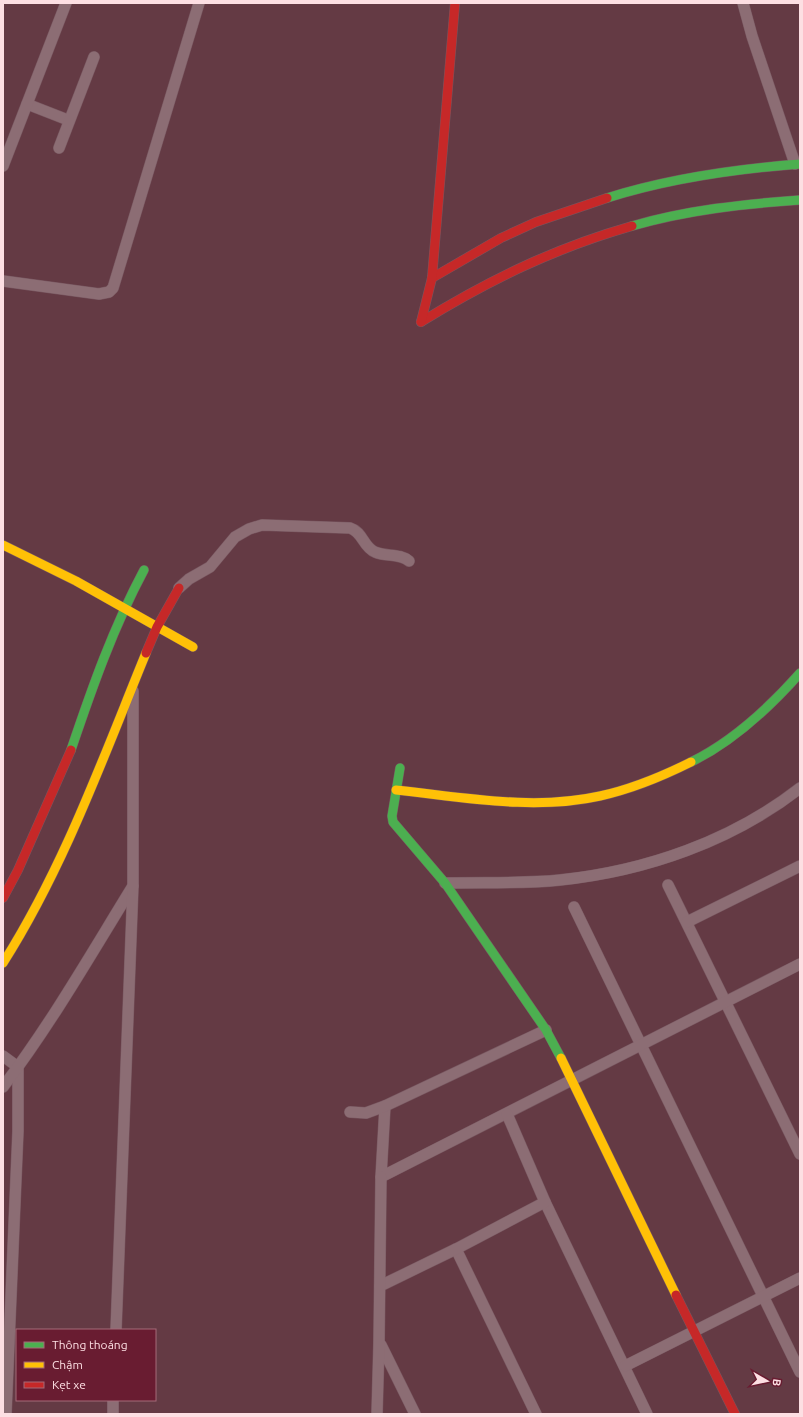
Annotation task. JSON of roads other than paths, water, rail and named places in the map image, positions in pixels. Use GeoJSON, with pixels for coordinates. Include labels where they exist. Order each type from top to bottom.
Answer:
{"type":"FeatureCollection","features":[{"type":"Feature","properties":{"kind":"street"},"geometry":{"type":"LineString","coordinates":[[3,166],[66,3]]}},
{"type":"Feature","properties":{"kind":"street"},"geometry":{"type":"LineString","coordinates":[[3,281],[99,294],[109,292],[113,288],[199,3]]}},
{"type":"Feature","properties":{"kind":"street"},"geometry":{"type":"LineString","coordinates":[[455,3],[432,278],[421,322],[465,294],[503,274],[556,250],[596,235],[644,221],[684,213],[759,202],[800,200]]}},
{"type":"Feature","properties":{"kind":"street"},"geometry":{"type":"LineString","coordinates":[[744,3],[752,36],[798,164],[800,174]]}},
{"type":"Feature","properties":{"kind":"street"},"geometry":{"type":"LineString","coordinates":[[59,148],[68,120],[94,57]]}},
{"type":"Feature","properties":{"kind":"street"},"geometry":{"type":"LineString","coordinates":[[27,104],[68,120]]}},
{"type":"Feature","properties":{"kind":"street"},"geometry":{"type":"LineString","coordinates":[[432,278],[500,238],[591,202],[681,179],[798,164]]}},
{"type":"Feature","properties":{"kind":"street"},"geometry":{"type":"LineString","coordinates":[[3,963],[24,930],[68,839],[93,783],[157,627],[179,588],[189,580],[205,572],[215,563],[242,532],[262,525],[350,528],[360,532],[367,545],[375,552],[405,557],[409,560]]}},
{"type":"Feature","properties":{"kind":"street"},"geometry":{"type":"LineString","coordinates":[[3,546],[30,557],[124,607],[193,648]]}},
{"type":"Feature","properties":{"kind":"street"},"geometry":{"type":"LineString","coordinates":[[3,898],[18,870],[65,766],[100,666],[124,607],[144,570]]}},
{"type":"Feature","properties":{"kind":"street"},"geometry":{"type":"LineString","coordinates":[[396,790],[529,802],[566,801],[620,791],[684,766],[709,751],[750,724],[780,696],[800,674]]}},
{"type":"Feature","properties":{"kind":"street"},"geometry":{"type":"LineString","coordinates":[[116,1329],[133,885],[133,685]]}},
{"type":"Feature","properties":{"kind":"street"},"geometry":{"type":"LineString","coordinates":[[400,768],[393,822],[446,883],[546,1030],[572,1079],[735,1414]]}},
{"type":"Feature","properties":{"kind":"street"},"geometry":{"type":"LineString","coordinates":[[446,883],[561,880],[640,866],[697,847],[721,836],[760,815],[800,788]]}},
{"type":"Feature","properties":{"kind":"street"},"geometry":{"type":"LineString","coordinates":[[687,922],[800,866]]}},
{"type":"Feature","properties":{"kind":"street"},"geometry":{"type":"LineString","coordinates":[[3,1087],[18,1068],[82,969],[133,885]]}},
{"type":"Feature","properties":{"kind":"street"},"geometry":{"type":"LineString","coordinates":[[668,885],[800,1154]]}},
{"type":"Feature","properties":{"kind":"street"},"geometry":{"type":"LineString","coordinates":[[574,907],[800,1372]]}},
{"type":"Feature","properties":{"kind":"street"},"geometry":{"type":"LineString","coordinates":[[381,1177],[800,964]]}},
{"type":"Feature","properties":{"kind":"street"},"geometry":{"type":"LineString","coordinates":[[350,1112],[366,1113],[385,1106],[546,1030]]}},
{"type":"Feature","properties":{"kind":"street"},"geometry":{"type":"LineString","coordinates":[[3,1056],[18,1068]]}},
{"type":"Feature","properties":{"kind":"street"},"geometry":{"type":"LineString","coordinates":[[6,1414],[18,1131],[18,1068]]}},
{"type":"Feature","properties":{"kind":"street"},"geometry":{"type":"LineString","coordinates":[[377,1414],[381,1177],[385,1106]]}},
{"type":"Feature","properties":{"kind":"street"},"geometry":{"type":"LineString","coordinates":[[507,1114],[545,1202],[647,1414]]}},
{"type":"Feature","properties":{"kind":"street"},"geometry":{"type":"LineString","coordinates":[[380,1286],[456,1250],[545,1202]]}},
{"type":"Feature","properties":{"kind":"street"},"geometry":{"type":"LineString","coordinates":[[456,1250],[536,1414]]}},
{"type":"Feature","properties":{"kind":"street"},"geometry":{"type":"LineString","coordinates":[[625,1366],[800,1278]]}},
{"type":"Feature","properties":{"kind":"street"},"geometry":{"type":"LineString","coordinates":[[379,1343],[414,1414]]}},
{"type":"Feature","properties":{"kind":"street"},"geometry":{"type":"LineString","coordinates":[[113,1401],[113,1414]]}}]}
